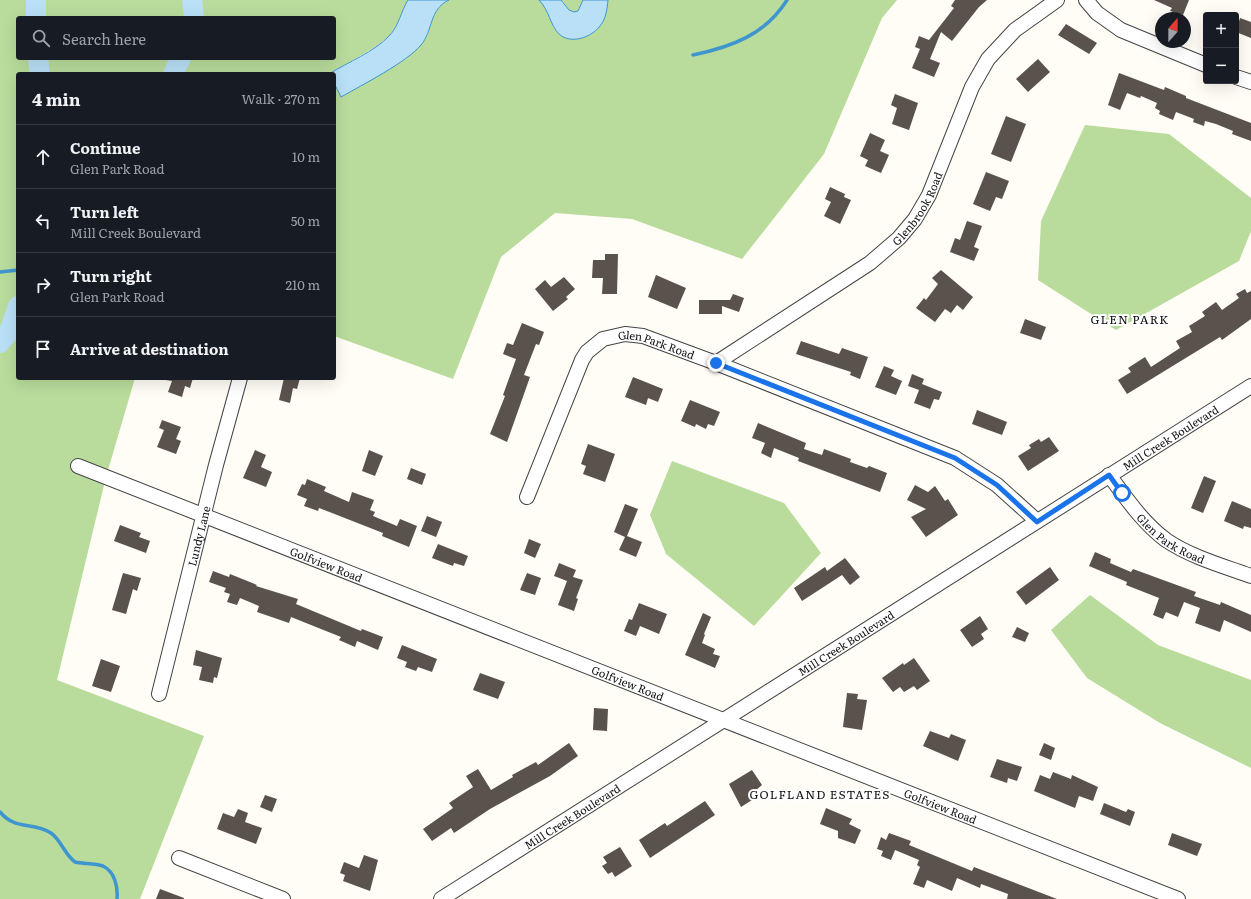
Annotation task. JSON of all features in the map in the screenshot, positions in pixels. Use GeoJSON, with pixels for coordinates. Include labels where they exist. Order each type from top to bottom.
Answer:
{"type":"FeatureCollection","features":[{"type":"Feature","properties":{"kind":"street","name":"Glenbrook Road"},"geometry":{"type":"LineString","coordinates":[[716,363],[870,263],[899,238],[915,219],[929,195],[972,87],[988,59],[1015,30],[1058,0]]}},
{"type":"Feature","properties":{"kind":"street"},"geometry":{"type":"LineString","coordinates":[[1086,0],[1097,14],[1121,30],[1203,64]]}},
{"type":"Feature","properties":{"kind":"street"},"geometry":{"type":"LineString","coordinates":[[1239,77],[1251,82]]}},
{"type":"Feature","properties":{"kind":"street","name":"Glen Park Road"},"geometry":{"type":"LineString","coordinates":[[527,497],[582,360],[596,344],[614,335],[632,334],[716,363],[955,458],[997,485],[1037,522]]}},
{"type":"Feature","properties":{"kind":"street","name":"Lundy Lane"},"geometry":{"type":"LineString","coordinates":[[159,694],[239,380]]}},
{"type":"Feature","properties":{"kind":"street","name":"Mill Creek Boulevard"},"geometry":{"type":"LineString","coordinates":[[441,899],[1251,386]]}},
{"type":"Feature","properties":{"kind":"street","name":"Golfview Road"},"geometry":{"type":"LineString","coordinates":[[78,466],[1178,899]]}},
{"type":"Feature","properties":{"kind":"street","name":"Glen Park Road"},"geometry":{"type":"LineString","coordinates":[[1109,475],[1137,513],[1166,540],[1189,552],[1251,576]]}},
{"type":"Feature","properties":{"kind":"street"},"geometry":{"type":"LineString","coordinates":[[179,858],[283,899]]}},
{"type":"Feature","properties":{"kind":"green space"},"geometry":{"type":"Polygon","coordinates":[[[0,0],[408,0],[398,23],[390,35],[377,46],[332,72],[16,72],[16,380],[134,380],[106,477],[57,680],[204,736],[140,899],[0,899],[0,0]]]}},
{"type":"Feature","properties":{"kind":"green space"},"geometry":{"type":"Polygon","coordinates":[[[449,0],[539,0],[544,5],[555,30],[607,7],[608,0],[897,0],[882,18],[824,154],[742,259],[632,219],[555,213],[501,257],[453,379],[336,337],[336,87],[341,97],[427,36],[434,13],[444,2],[449,0]]]}},
{"type":"Feature","properties":{"kind":"green space"},"geometry":{"type":"Polygon","coordinates":[[[561,0],[583,0],[578,11],[574,12],[569,10],[561,0]]]}},
{"type":"Feature","properties":{"kind":"green space"},"geometry":{"type":"Polygon","coordinates":[[[1085,125],[1169,134],[1251,198],[1251,231],[1239,261],[1116,330],[1038,280],[1041,221],[1085,125]]]}},
{"type":"Feature","properties":{"kind":"green space"},"geometry":{"type":"Polygon","coordinates":[[[672,461],[784,503],[821,553],[754,626],[666,554],[650,515],[672,461]]]}},
{"type":"Feature","properties":{"kind":"green space"},"geometry":{"type":"Polygon","coordinates":[[[1090,595],[1158,645],[1251,680],[1251,768],[1160,723],[1087,678],[1051,630],[1090,595]]]}},
{"type":"Feature","properties":{"kind":"water"},"geometry":{"type":"Polygon","coordinates":[[[408,0],[449,0],[438,9],[425,39],[414,52],[384,73],[341,97],[336,87],[336,72],[333,72],[383,42],[395,28],[408,0]]]}},
{"type":"Feature","properties":{"kind":"water"},"geometry":{"type":"Polygon","coordinates":[[[539,0],[561,0],[569,10],[574,12],[578,11],[583,0],[608,0],[605,17],[596,30],[581,38],[569,39],[559,34],[539,0]]]}},
{"type":"Feature","properties":{"kind":"building"},"geometry":{"type":"Polygon","coordinates":[[[955,0],[987,0],[979,7],[952,41],[941,32],[930,59],[940,63],[934,77],[912,68],[920,49],[915,47],[919,36],[929,40],[954,8],[951,6],[955,0]]]}},
{"type":"Feature","properties":{"kind":"building"},"geometry":{"type":"Polygon","coordinates":[[[1154,0],[1189,0],[1184,12],[1170,11],[1172,8],[1154,0]]]}},
{"type":"Feature","properties":{"kind":"building"},"geometry":{"type":"Polygon","coordinates":[[[1240,18],[1251,22],[1251,38],[1239,33],[1240,18]]]}},
{"type":"Feature","properties":{"kind":"building"},"geometry":{"type":"Polygon","coordinates":[[[1066,24],[1097,43],[1089,54],[1058,35],[1066,24]]]}},
{"type":"Feature","properties":{"kind":"building"},"geometry":{"type":"Polygon","coordinates":[[[1038,59],[1050,72],[1028,92],[1016,79],[1038,59]]]}},
{"type":"Feature","properties":{"kind":"building"},"geometry":{"type":"Polygon","coordinates":[[[1119,73],[1164,90],[1165,87],[1186,96],[1186,98],[1251,123],[1251,141],[1232,134],[1233,131],[1216,124],[1205,121],[1204,126],[1193,122],[1194,119],[1176,112],[1173,120],[1159,114],[1160,111],[1155,108],[1157,103],[1141,96],[1140,98],[1127,93],[1120,110],[1108,105],[1119,73]]]}},
{"type":"Feature","properties":{"kind":"building"},"geometry":{"type":"Polygon","coordinates":[[[895,94],[918,103],[909,130],[892,124],[897,108],[891,105],[895,94]]]}},
{"type":"Feature","properties":{"kind":"building"},"geometry":{"type":"Polygon","coordinates":[[[1006,116],[1026,124],[1011,162],[991,154],[1006,116]]]}},
{"type":"Feature","properties":{"kind":"building"},"geometry":{"type":"Polygon","coordinates":[[[870,133],[885,140],[880,151],[889,155],[881,173],[865,166],[868,160],[860,156],[870,133]]]}},
{"type":"Feature","properties":{"kind":"building"},"geometry":{"type":"Polygon","coordinates":[[[986,172],[1009,181],[1002,199],[996,197],[990,211],[973,204],[986,172]]]}},
{"type":"Feature","properties":{"kind":"building"},"geometry":{"type":"Polygon","coordinates":[[[830,187],[845,194],[844,197],[851,200],[840,224],[824,216],[831,202],[825,199],[830,187]]]}},
{"type":"Feature","properties":{"kind":"building"},"geometry":{"type":"Polygon","coordinates":[[[967,221],[982,226],[974,247],[979,249],[974,261],[950,252],[955,238],[960,240],[967,221]]]}},
{"type":"Feature","properties":{"kind":"building"},"geometry":{"type":"Polygon","coordinates":[[[605,254],[618,254],[617,294],[602,294],[603,278],[592,278],[593,260],[605,260],[605,254]]]}},
{"type":"Feature","properties":{"kind":"building"},"geometry":{"type":"Polygon","coordinates":[[[941,270],[973,297],[963,310],[957,305],[951,313],[945,309],[935,322],[916,308],[924,298],[926,300],[938,284],[932,278],[941,270]]]}},
{"type":"Feature","properties":{"kind":"building"},"geometry":{"type":"Polygon","coordinates":[[[656,275],[686,288],[677,309],[648,297],[656,275]]]}},
{"type":"Feature","properties":{"kind":"building"},"geometry":{"type":"Polygon","coordinates":[[[564,277],[575,289],[566,297],[568,299],[553,311],[535,289],[545,280],[551,287],[564,277]]]}},
{"type":"Feature","properties":{"kind":"building"},"geometry":{"type":"Polygon","coordinates":[[[1245,289],[1247,293],[1251,291],[1251,319],[1222,340],[1220,337],[1127,394],[1118,380],[1131,372],[1128,368],[1145,357],[1151,367],[1180,348],[1176,341],[1192,332],[1189,326],[1205,316],[1202,312],[1216,302],[1222,310],[1239,298],[1236,294],[1245,289]]]}},
{"type":"Feature","properties":{"kind":"building"},"geometry":{"type":"Polygon","coordinates":[[[733,294],[744,298],[739,312],[722,306],[722,314],[699,314],[699,300],[730,300],[733,294]]]}},
{"type":"Feature","properties":{"kind":"building"},"geometry":{"type":"Polygon","coordinates":[[[1025,319],[1046,327],[1041,340],[1020,333],[1025,319]]]}},
{"type":"Feature","properties":{"kind":"building"},"geometry":{"type":"Polygon","coordinates":[[[522,323],[544,332],[539,345],[536,344],[524,375],[530,377],[507,442],[490,434],[505,396],[503,395],[516,359],[503,354],[507,343],[513,345],[522,323]]]}},
{"type":"Feature","properties":{"kind":"building"},"geometry":{"type":"Polygon","coordinates":[[[801,341],[839,354],[842,348],[868,357],[860,379],[850,375],[851,372],[796,354],[801,341]]]}},
{"type":"Feature","properties":{"kind":"building"},"geometry":{"type":"Polygon","coordinates":[[[884,366],[894,370],[891,376],[902,381],[896,395],[875,387],[884,366]]]}},
{"type":"Feature","properties":{"kind":"building"},"geometry":{"type":"Polygon","coordinates":[[[912,374],[924,379],[922,384],[942,392],[939,400],[934,399],[930,409],[914,403],[919,390],[908,386],[912,374]]]}},
{"type":"Feature","properties":{"kind":"building"},"geometry":{"type":"Polygon","coordinates":[[[633,377],[663,389],[658,402],[648,398],[646,405],[625,397],[633,377]]]}},
{"type":"Feature","properties":{"kind":"building"},"geometry":{"type":"Polygon","coordinates":[[[166,380],[192,380],[190,388],[185,386],[182,397],[168,392],[172,381],[166,380]]]}},
{"type":"Feature","properties":{"kind":"building"},"geometry":{"type":"Polygon","coordinates":[[[284,380],[299,380],[297,389],[293,388],[290,403],[279,400],[284,380]]]}},
{"type":"Feature","properties":{"kind":"building"},"geometry":{"type":"Polygon","coordinates":[[[690,400],[720,412],[714,426],[708,424],[706,429],[696,424],[695,427],[681,421],[690,400]]]}},
{"type":"Feature","properties":{"kind":"building"},"geometry":{"type":"Polygon","coordinates":[[[977,410],[1007,422],[1002,435],[972,424],[977,410]]]}},
{"type":"Feature","properties":{"kind":"building"},"geometry":{"type":"Polygon","coordinates":[[[162,420],[181,427],[176,439],[181,441],[176,454],[157,447],[164,430],[159,428],[162,420]]]}},
{"type":"Feature","properties":{"kind":"building"},"geometry":{"type":"Polygon","coordinates":[[[758,423],[806,443],[804,449],[822,455],[824,449],[851,459],[850,462],[867,468],[869,466],[887,473],[880,492],[798,461],[799,458],[774,448],[771,458],[761,453],[765,443],[752,438],[758,423]]]}},
{"type":"Feature","properties":{"kind":"building"},"geometry":{"type":"Polygon","coordinates":[[[1049,437],[1059,451],[1028,471],[1018,456],[1031,448],[1029,445],[1039,439],[1041,442],[1049,437]]]}},
{"type":"Feature","properties":{"kind":"building"},"geometry":{"type":"Polygon","coordinates":[[[588,444],[615,454],[605,482],[583,474],[586,466],[581,464],[588,444]]]}},
{"type":"Feature","properties":{"kind":"building"},"geometry":{"type":"Polygon","coordinates":[[[255,450],[266,455],[261,467],[272,472],[266,487],[243,478],[255,450]]]}},
{"type":"Feature","properties":{"kind":"building"},"geometry":{"type":"Polygon","coordinates":[[[369,450],[383,456],[375,476],[362,471],[369,450]]]}},
{"type":"Feature","properties":{"kind":"building"},"geometry":{"type":"Polygon","coordinates":[[[411,468],[426,474],[422,485],[407,479],[411,468]]]}},
{"type":"Feature","properties":{"kind":"building"},"geometry":{"type":"Polygon","coordinates":[[[1204,476],[1216,481],[1203,513],[1191,508],[1204,476]]]}},
{"type":"Feature","properties":{"kind":"building"},"geometry":{"type":"Polygon","coordinates":[[[307,479],[326,487],[324,491],[349,502],[352,492],[374,500],[370,510],[375,512],[373,516],[397,526],[400,519],[417,526],[409,547],[382,536],[383,533],[332,513],[319,508],[318,511],[304,506],[307,499],[297,495],[302,484],[305,485],[307,479]]]}},
{"type":"Feature","properties":{"kind":"building"},"geometry":{"type":"Polygon","coordinates":[[[915,485],[928,492],[935,486],[945,501],[948,499],[958,515],[926,537],[911,517],[926,509],[907,500],[915,485]]]}},
{"type":"Feature","properties":{"kind":"building"},"geometry":{"type":"Polygon","coordinates":[[[1232,501],[1251,509],[1251,528],[1244,526],[1243,529],[1224,521],[1232,501]]]}},
{"type":"Feature","properties":{"kind":"building"},"geometry":{"type":"Polygon","coordinates":[[[625,504],[638,509],[627,536],[642,542],[636,557],[619,550],[625,537],[614,532],[625,504]]]}},
{"type":"Feature","properties":{"kind":"building"},"geometry":{"type":"Polygon","coordinates":[[[427,516],[442,522],[436,537],[421,531],[427,516]]]}},
{"type":"Feature","properties":{"kind":"building"},"geometry":{"type":"Polygon","coordinates":[[[120,525],[141,533],[139,537],[150,541],[146,553],[114,541],[120,525]]]}},
{"type":"Feature","properties":{"kind":"building"},"geometry":{"type":"Polygon","coordinates":[[[529,539],[541,544],[535,558],[524,553],[529,539]]]}},
{"type":"Feature","properties":{"kind":"building"},"geometry":{"type":"Polygon","coordinates":[[[438,544],[468,556],[464,566],[454,563],[453,566],[432,558],[438,544]]]}},
{"type":"Feature","properties":{"kind":"building"},"geometry":{"type":"Polygon","coordinates":[[[1095,552],[1111,559],[1110,563],[1131,572],[1133,569],[1196,592],[1194,596],[1220,605],[1221,602],[1251,615],[1251,632],[1224,620],[1220,632],[1195,623],[1200,608],[1184,602],[1178,617],[1166,612],[1163,619],[1153,615],[1159,598],[1126,585],[1127,582],[1089,566],[1095,552]]]}},
{"type":"Feature","properties":{"kind":"building"},"geometry":{"type":"Polygon","coordinates":[[[845,558],[860,577],[850,585],[842,575],[802,601],[794,588],[825,567],[827,571],[845,558]]]}},
{"type":"Feature","properties":{"kind":"building"},"geometry":{"type":"Polygon","coordinates":[[[559,563],[576,570],[573,577],[583,580],[576,598],[578,599],[574,611],[558,605],[567,581],[554,576],[559,563]]]}},
{"type":"Feature","properties":{"kind":"building"},"geometry":{"type":"Polygon","coordinates":[[[1050,567],[1059,580],[1026,605],[1016,592],[1050,567]]]}},
{"type":"Feature","properties":{"kind":"building"},"geometry":{"type":"Polygon","coordinates":[[[213,571],[229,577],[230,574],[257,585],[256,586],[298,599],[296,604],[361,631],[362,629],[383,637],[378,650],[357,641],[355,647],[339,640],[341,637],[291,617],[289,623],[257,612],[259,606],[240,598],[237,605],[227,602],[230,594],[224,592],[226,588],[209,582],[213,571]]]}},
{"type":"Feature","properties":{"kind":"building"},"geometry":{"type":"Polygon","coordinates":[[[123,573],[141,578],[137,591],[133,589],[126,614],[112,610],[123,573]]]}},
{"type":"Feature","properties":{"kind":"building"},"geometry":{"type":"Polygon","coordinates":[[[527,573],[541,578],[535,595],[520,590],[527,573]]]}},
{"type":"Feature","properties":{"kind":"building"},"geometry":{"type":"Polygon","coordinates":[[[639,603],[667,614],[659,634],[640,626],[636,636],[624,631],[629,619],[632,620],[639,603]]]}},
{"type":"Feature","properties":{"kind":"building"},"geometry":{"type":"Polygon","coordinates":[[[703,613],[711,617],[702,643],[715,649],[713,654],[720,656],[715,668],[685,655],[703,613]]]}},
{"type":"Feature","properties":{"kind":"building"},"geometry":{"type":"Polygon","coordinates":[[[980,616],[988,629],[981,634],[984,639],[972,647],[960,630],[980,616]]]}},
{"type":"Feature","properties":{"kind":"building"},"geometry":{"type":"Polygon","coordinates":[[[1017,627],[1029,633],[1025,642],[1012,637],[1017,627]]]}},
{"type":"Feature","properties":{"kind":"building"},"geometry":{"type":"Polygon","coordinates":[[[402,645],[437,659],[432,672],[418,667],[416,671],[405,667],[407,662],[397,658],[402,645]]]}},
{"type":"Feature","properties":{"kind":"building"},"geometry":{"type":"Polygon","coordinates":[[[196,650],[222,658],[217,678],[214,677],[213,683],[199,680],[202,667],[193,665],[196,650]]]}},
{"type":"Feature","properties":{"kind":"building"},"geometry":{"type":"Polygon","coordinates":[[[914,658],[930,681],[917,690],[914,686],[904,692],[900,687],[893,692],[882,678],[903,663],[904,665],[914,658]]]}},
{"type":"Feature","properties":{"kind":"building"},"geometry":{"type":"Polygon","coordinates":[[[101,659],[120,666],[111,692],[92,686],[101,659]]]}},
{"type":"Feature","properties":{"kind":"building"},"geometry":{"type":"Polygon","coordinates":[[[480,673],[505,682],[498,699],[473,690],[480,673]]]}},
{"type":"Feature","properties":{"kind":"building"},"geometry":{"type":"Polygon","coordinates":[[[847,693],[858,694],[857,699],[867,700],[862,730],[843,727],[847,693]]]}},
{"type":"Feature","properties":{"kind":"building"},"geometry":{"type":"Polygon","coordinates":[[[594,708],[608,709],[607,731],[593,730],[594,708]]]}},
{"type":"Feature","properties":{"kind":"building"},"geometry":{"type":"Polygon","coordinates":[[[930,731],[949,738],[951,734],[966,740],[958,761],[923,746],[930,731]]]}},
{"type":"Feature","properties":{"kind":"building"},"geometry":{"type":"Polygon","coordinates":[[[569,743],[578,756],[550,776],[490,809],[454,833],[451,828],[432,841],[423,829],[453,808],[449,803],[473,787],[466,776],[478,769],[491,790],[513,777],[512,775],[536,762],[538,765],[569,743]]]}},
{"type":"Feature","properties":{"kind":"building"},"geometry":{"type":"Polygon","coordinates":[[[1044,743],[1055,748],[1051,760],[1039,755],[1044,743]]]}},
{"type":"Feature","properties":{"kind":"building"},"geometry":{"type":"Polygon","coordinates":[[[997,759],[1022,767],[1017,781],[1008,778],[1007,783],[990,777],[997,759]]]}},
{"type":"Feature","properties":{"kind":"building"},"geometry":{"type":"Polygon","coordinates":[[[752,770],[762,785],[749,796],[752,800],[741,807],[729,784],[752,770]]]}},
{"type":"Feature","properties":{"kind":"building"},"geometry":{"type":"Polygon","coordinates":[[[1053,772],[1071,779],[1072,775],[1098,787],[1093,801],[1079,796],[1075,808],[1034,791],[1040,775],[1050,779],[1053,772]]]}},
{"type":"Feature","properties":{"kind":"building"},"geometry":{"type":"Polygon","coordinates":[[[265,795],[277,799],[272,812],[260,807],[265,795]]]}},
{"type":"Feature","properties":{"kind":"building"},"geometry":{"type":"Polygon","coordinates":[[[705,801],[715,815],[650,858],[639,840],[665,823],[667,826],[705,801]]]}},
{"type":"Feature","properties":{"kind":"building"},"geometry":{"type":"Polygon","coordinates":[[[1104,803],[1126,812],[1128,809],[1135,812],[1130,826],[1100,814],[1104,803]]]}},
{"type":"Feature","properties":{"kind":"building"},"geometry":{"type":"Polygon","coordinates":[[[826,808],[852,819],[849,824],[861,830],[855,844],[838,838],[838,831],[820,824],[826,808]]]}},
{"type":"Feature","properties":{"kind":"building"},"geometry":{"type":"Polygon","coordinates":[[[238,809],[248,813],[245,822],[262,828],[256,844],[217,829],[223,813],[234,817],[238,809]]]}},
{"type":"Feature","properties":{"kind":"building"},"geometry":{"type":"Polygon","coordinates":[[[889,833],[911,841],[909,845],[972,871],[974,867],[1057,899],[1007,899],[1008,894],[981,884],[980,888],[957,878],[952,891],[927,880],[924,888],[913,884],[920,867],[917,865],[919,860],[895,850],[891,860],[881,856],[883,851],[877,849],[881,837],[886,840],[889,833]]]}},
{"type":"Feature","properties":{"kind":"building"},"geometry":{"type":"Polygon","coordinates":[[[1172,833],[1202,844],[1197,856],[1168,845],[1172,833]]]}},
{"type":"Feature","properties":{"kind":"building"},"geometry":{"type":"Polygon","coordinates":[[[620,847],[632,866],[615,877],[612,872],[608,874],[602,866],[607,863],[603,857],[620,847]]]}},
{"type":"Feature","properties":{"kind":"building"},"geometry":{"type":"Polygon","coordinates":[[[364,855],[378,860],[370,891],[343,881],[345,875],[340,873],[344,862],[359,868],[364,855]]]}},
{"type":"Feature","properties":{"kind":"building"},"geometry":{"type":"Polygon","coordinates":[[[160,889],[184,898],[184,899],[156,899],[160,889]]]}},
{"type":"Feature","properties":{"kind":"waterway"},"geometry":{"type":"LineString","coordinates":[[36,0],[36,16]]}},
{"type":"Feature","properties":{"kind":"waterway"},"geometry":{"type":"LineString","coordinates":[[192,0],[194,16]]}},
{"type":"Feature","properties":{"kind":"waterway"},"geometry":{"type":"LineString","coordinates":[[693,55],[721,48],[746,38],[758,31],[778,12],[787,0]]}},
{"type":"Feature","properties":{"kind":"waterway"},"geometry":{"type":"LineString","coordinates":[[38,60],[40,72]]}},
{"type":"Feature","properties":{"kind":"waterway"},"geometry":{"type":"LineString","coordinates":[[174,72],[180,60]]}},
{"type":"Feature","properties":{"kind":"waterway"},"geometry":{"type":"LineString","coordinates":[[0,272],[16,270]]}},
{"type":"Feature","properties":{"kind":"waterway"},"geometry":{"type":"LineString","coordinates":[[0,343],[9,332],[16,312]]}},
{"type":"Feature","properties":{"kind":"waterway"},"geometry":{"type":"LineString","coordinates":[[0,812],[12,822],[37,827],[51,833],[58,840],[68,856],[75,862],[103,866],[110,872],[115,880],[117,899]]}},
{"type":"Feature","properties":{"kind":"district","name":"GLEN PARK"},"geometry":{"type":"Point","coordinates":[1130,319]}},
{"type":"Feature","properties":{"kind":"district","name":"GOLFLAND ESTATES"},"geometry":{"type":"Point","coordinates":[820,794]}},
{"type":"Feature","properties":{"kind":"route"},"geometry":{"type":"LineString","coordinates":[[716,363],[955,458],[976,470],[997,485],[1037,522],[1109,475],[1122,493]]}}]}
